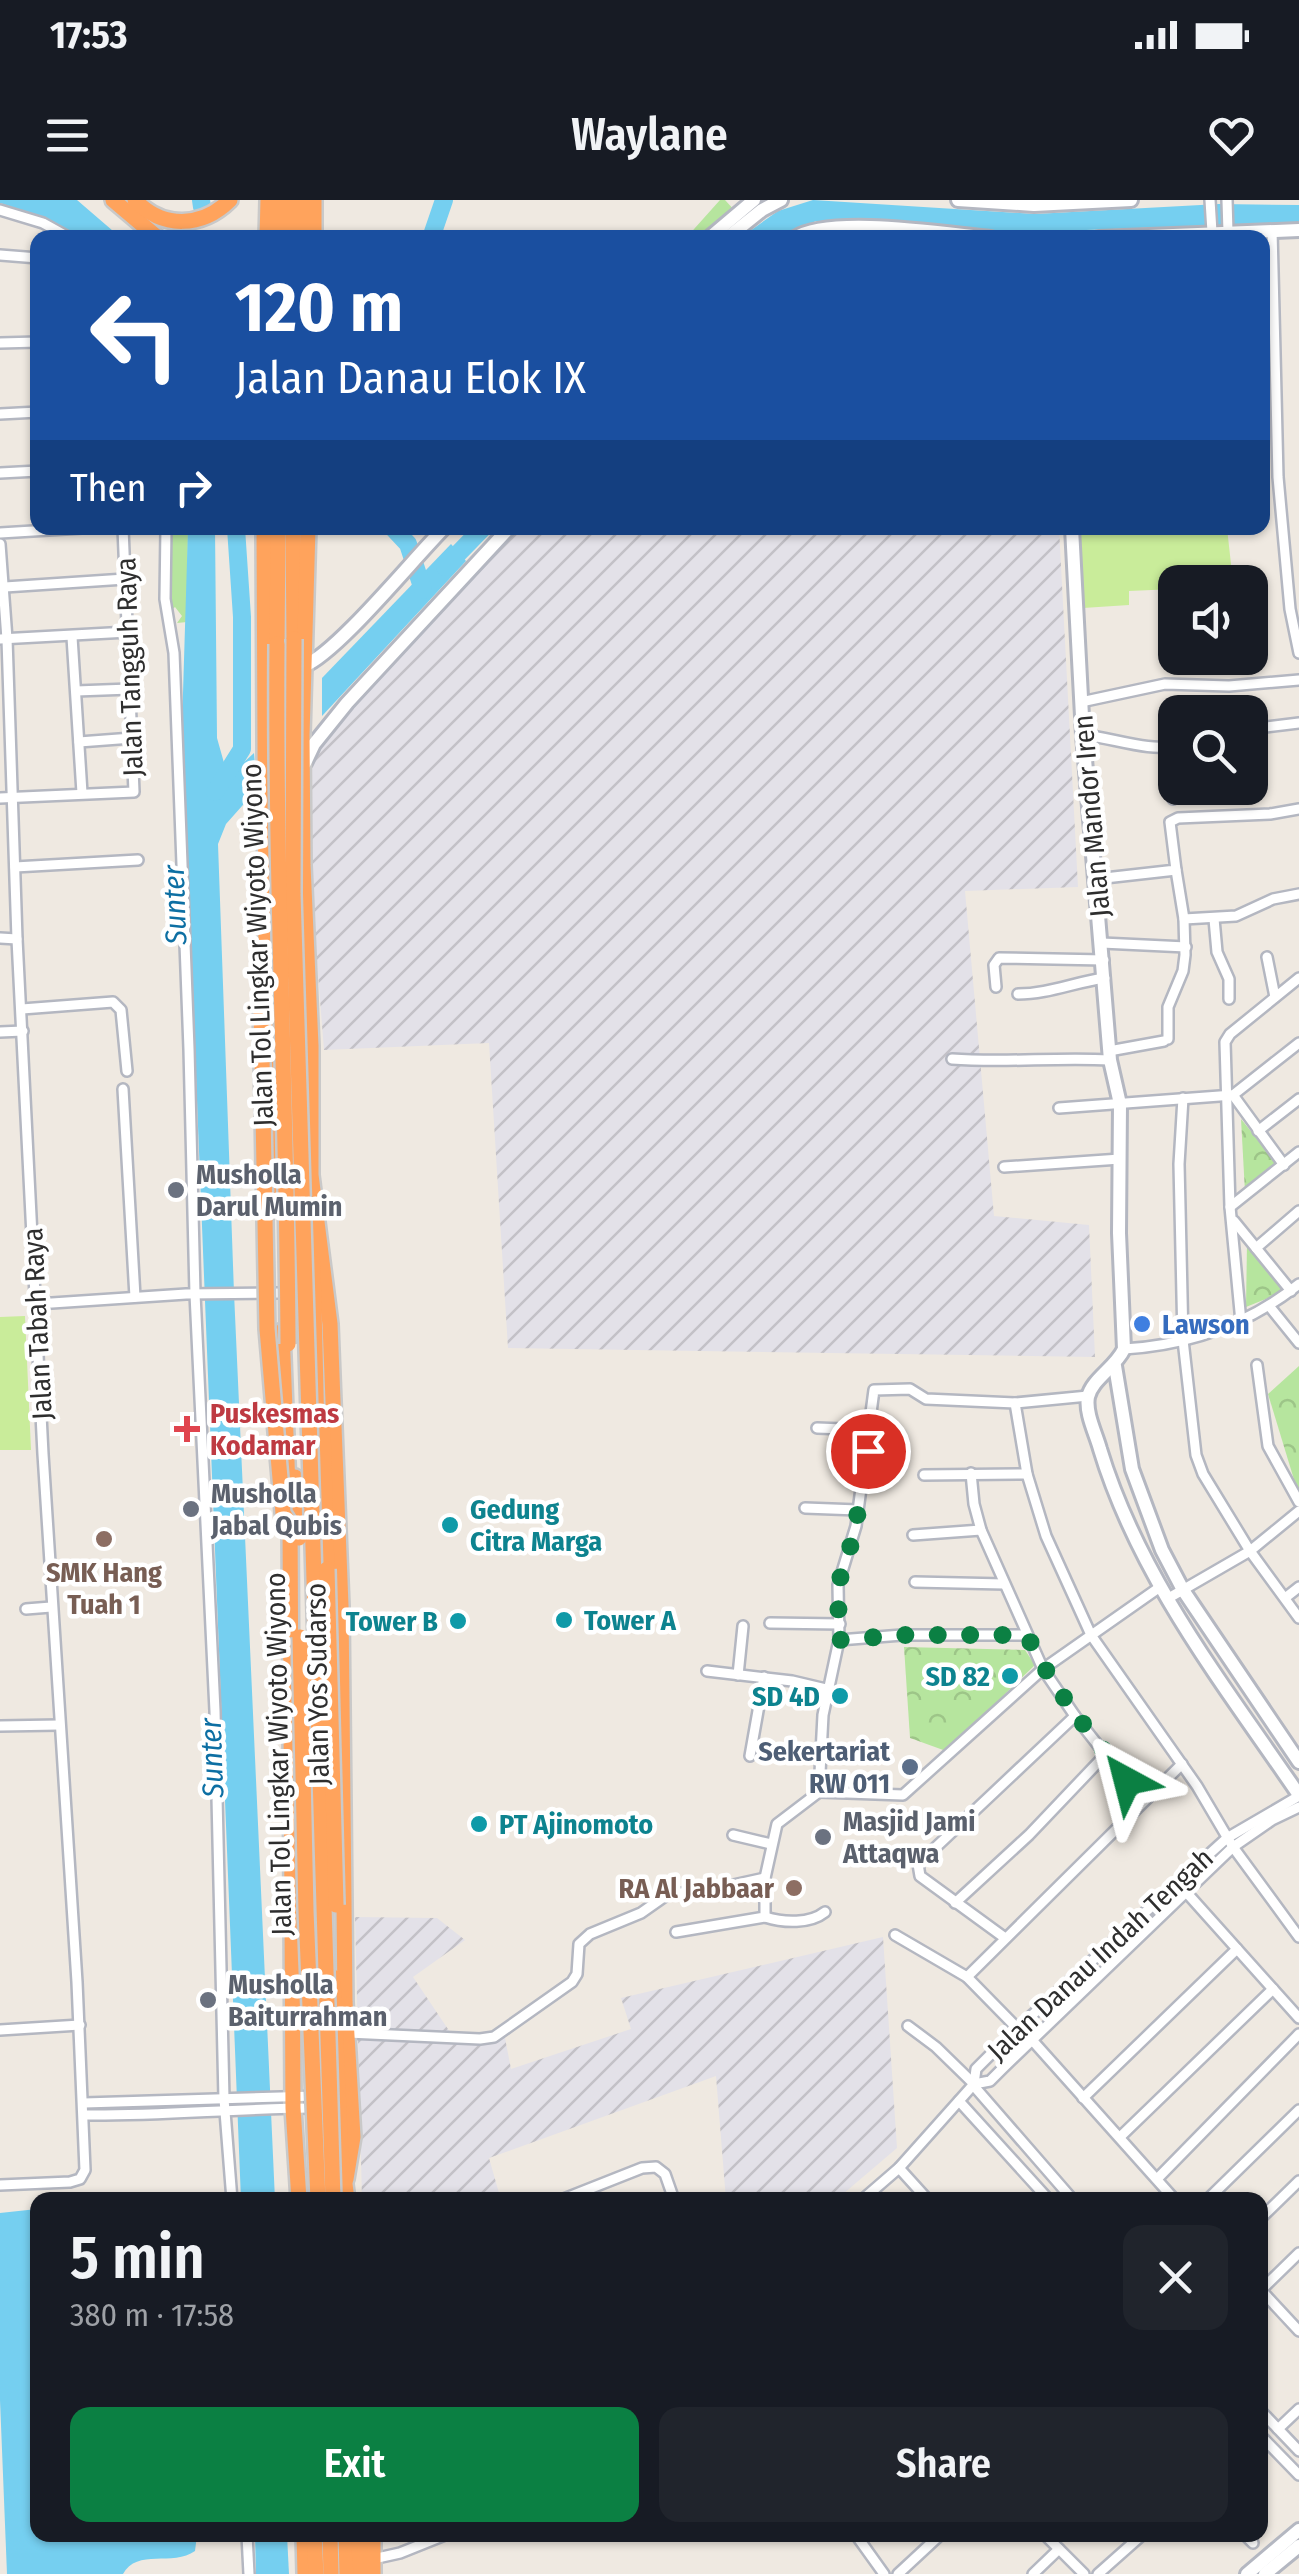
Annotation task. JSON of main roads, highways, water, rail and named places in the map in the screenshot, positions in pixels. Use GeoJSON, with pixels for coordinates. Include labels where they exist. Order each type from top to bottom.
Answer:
{"type":"FeatureCollection","features":[{"type":"Feature","properties":{"kind":"highway"},"geometry":{"type":"LineString","coordinates":[[113,200],[146,230]]}},
{"type":"Feature","properties":{"kind":"highway"},"geometry":{"type":"LineString","coordinates":[[134,200],[154,216],[177,223],[214,215],[230,200]]}},
{"type":"Feature","properties":{"kind":"highway"},"geometry":{"type":"LineString","coordinates":[[258,200],[258,230]]}},
{"type":"Feature","properties":{"kind":"highway"},"geometry":{"type":"LineString","coordinates":[[268,200],[268,230]]}},
{"type":"Feature","properties":{"kind":"highway"},"geometry":{"type":"LineString","coordinates":[[279,200],[279,230]]}},
{"type":"Feature","properties":{"kind":"highway"},"geometry":{"type":"LineString","coordinates":[[292,200],[292,230]]}},
{"type":"Feature","properties":{"kind":"highway"},"geometry":{"type":"LineString","coordinates":[[304,200],[304,230]]}},
{"type":"Feature","properties":{"kind":"highway"},"geometry":{"type":"LineString","coordinates":[[314,200],[314,230]]}},
{"type":"Feature","properties":{"kind":"highway"},"geometry":{"type":"LineString","coordinates":[[322,200],[323,230]]}},
{"type":"Feature","properties":{"kind":"highway","name":"Jalan Yos Sudarso"},"geometry":{"type":"LineString","coordinates":[[264,535],[266,947],[280,1208],[292,1582],[285,2103],[298,2192]]}},
{"type":"Feature","properties":{"kind":"highway","name":"Jalan Tol Lingkar Wiyoto Wiyono"},"geometry":{"type":"LineString","coordinates":[[278,535],[278,877],[287,1147],[288,1344],[299,1538],[305,1872],[318,2192]]}},
{"type":"Feature","properties":{"kind":"highway","name":"Jalan Tol Lingkar Wiyoto Wiyono"},"geometry":{"type":"LineString","coordinates":[[293,535],[293,894],[334,2192]]}},
{"type":"Feature","properties":{"kind":"highway","name":"Jalan Yos Sudarso"},"geometry":{"type":"LineString","coordinates":[[311,535],[302,772],[311,1211],[329,1886],[353,2136],[347,2189]]}},
{"type":"Feature","properties":{"kind":"highway"},"geometry":{"type":"LineString","coordinates":[[266,947],[259,962],[267,1329],[283,1513],[299,1538]]}},
{"type":"Feature","properties":{"kind":"highway","name":"Jalan Yos Sudarso"},"geometry":{"type":"LineString","coordinates":[[312,1189],[326,1293],[340,1574],[344,2044],[339,2102],[347,2189]]}},
{"type":"Feature","properties":{"kind":"highway"},"geometry":{"type":"LineString","coordinates":[[283,1212],[296,1222],[307,1218],[311,1211]]}},
{"type":"Feature","properties":{"kind":"highway"},"geometry":{"type":"LineString","coordinates":[[326,1293],[319,1309],[336,1918],[333,1953],[328,1963]]}},
{"type":"Feature","properties":{"kind":"highway"},"geometry":{"type":"LineString","coordinates":[[286,1334],[290,1322],[298,1317],[305,1317],[315,1327]]}},
{"type":"Feature","properties":{"kind":"highway"},"geometry":{"type":"LineString","coordinates":[[329,1886],[344,1869]]}},
{"type":"Feature","properties":{"kind":"highway"},"geometry":{"type":"LineString","coordinates":[[300,2192],[308,2182],[327,2178],[347,2189]]}},
{"type":"Feature","properties":{"kind":"highway"},"geometry":{"type":"LineString","coordinates":[[304,2542],[305,2574]]}},
{"type":"Feature","properties":{"kind":"highway"},"geometry":{"type":"LineString","coordinates":[[314,2542],[316,2574]]}},
{"type":"Feature","properties":{"kind":"highway"},"geometry":{"type":"LineString","coordinates":[[330,2542],[331,2574]]}},
{"type":"Feature","properties":{"kind":"highway"},"geometry":{"type":"LineString","coordinates":[[346,2542],[347,2574]]}},
{"type":"Feature","properties":{"kind":"highway"},"geometry":{"type":"LineString","coordinates":[[361,2542],[372,2569]]}},
{"type":"Feature","properties":{"kind":"highway"},"geometry":{"type":"LineString","coordinates":[[372,2569],[373,2542]]}},
{"type":"Feature","properties":{"kind":"water"},"geometry":{"type":"Polygon","coordinates":[[[77,200],[112,230],[66,230],[45,218],[0,203],[77,200]]]}},
{"type":"Feature","properties":{"kind":"water"},"geometry":{"type":"Polygon","coordinates":[[[813,200],[1035,214],[1219,204],[1299,205],[1299,222],[994,230],[816,221],[797,230],[751,230],[778,211],[813,200]]]}},
{"type":"Feature","properties":{"kind":"water"},"geometry":{"type":"Polygon","coordinates":[[[188,535],[215,535],[217,738],[228,777],[254,753],[257,789],[226,824],[218,844],[275,2192],[241,2192],[182,726],[188,535]]]}},
{"type":"Feature","properties":{"kind":"water"},"geometry":{"type":"Polygon","coordinates":[[[451,544],[466,561],[322,716],[322,678],[451,544]]]}},
{"type":"Feature","properties":{"kind":"water"},"geometry":{"type":"Polygon","coordinates":[[[30,2210],[30,2542],[196,2542],[195,2551],[176,2558],[137,2562],[123,2574],[7,2574],[0,2400],[0,2213],[30,2210]]]}},
{"type":"Feature","properties":{"kind":"water"},"geometry":{"type":"Polygon","coordinates":[[[255,2542],[287,2542],[289,2574],[256,2574],[255,2542]]]}},
{"type":"Feature","properties":{"kind":"waterway"},"geometry":{"type":"LineString","coordinates":[[201,200],[202,207]]}},
{"type":"Feature","properties":{"kind":"waterway"},"geometry":{"type":"LineString","coordinates":[[434,230],[444,200]]}},
{"type":"Feature","properties":{"kind":"waterway"},"geometry":{"type":"LineString","coordinates":[[215,792],[242,749],[242,617],[236,535]]}},
{"type":"Feature","properties":{"kind":"waterway"},"geometry":{"type":"LineString","coordinates":[[400,535],[408,544],[423,590]]}},
{"type":"Feature","properties":{"kind":"waterway"},"geometry":{"type":"LineString","coordinates":[[445,567],[476,535]]}},
{"type":"Feature","properties":{"kind":"place","name":"Musholla Darul Mumin"},"geometry":{"type":"Point","coordinates":[176,1190]}},
{"type":"Feature","properties":{"kind":"place","name":"Lawson"},"geometry":{"type":"Point","coordinates":[1142,1324]}},
{"type":"Feature","properties":{"kind":"place","name":"Puskesmas Kodamar"},"geometry":{"type":"Point","coordinates":[187,1429]}},
{"type":"Feature","properties":{"kind":"place","name":"Musholla Jabal Qubis"},"geometry":{"type":"Point","coordinates":[191,1509]}},
{"type":"Feature","properties":{"kind":"place","name":"Gedung Citra Marga"},"geometry":{"type":"Point","coordinates":[450,1525]}},
{"type":"Feature","properties":{"kind":"place","name":"SMK Hang Tuah 1"},"geometry":{"type":"Point","coordinates":[104,1539]}},
{"type":"Feature","properties":{"kind":"place","name":"Tower A"},"geometry":{"type":"Point","coordinates":[564,1620]}},
{"type":"Feature","properties":{"kind":"place","name":"Tower B"},"geometry":{"type":"Point","coordinates":[458,1621]}},
{"type":"Feature","properties":{"kind":"place","name":"SD 82"},"geometry":{"type":"Point","coordinates":[1010,1676]}},
{"type":"Feature","properties":{"kind":"place","name":"SD 4D"},"geometry":{"type":"Point","coordinates":[840,1696]}},
{"type":"Feature","properties":{"kind":"place","name":"Sekertariat RW 011"},"geometry":{"type":"Point","coordinates":[910,1767]}},
{"type":"Feature","properties":{"kind":"place","name":"PT Ajinomoto"},"geometry":{"type":"Point","coordinates":[479,1824]}},
{"type":"Feature","properties":{"kind":"place","name":"Masjid Jami Attaqwa"},"geometry":{"type":"Point","coordinates":[823,1837]}},
{"type":"Feature","properties":{"kind":"place","name":"RA Al Jabbaar"},"geometry":{"type":"Point","coordinates":[794,1888]}},
{"type":"Feature","properties":{"kind":"place","name":"Musholla Baiturrahman"},"geometry":{"type":"Point","coordinates":[208,2000]}},
{"type":"Feature","properties":{"kind":"water label","name":"Sunter"},"geometry":{"type":"Point","coordinates":[175,905]}},
{"type":"Feature","properties":{"kind":"water label","name":"Sunter"},"geometry":{"type":"Point","coordinates":[212,1758]}}]}
